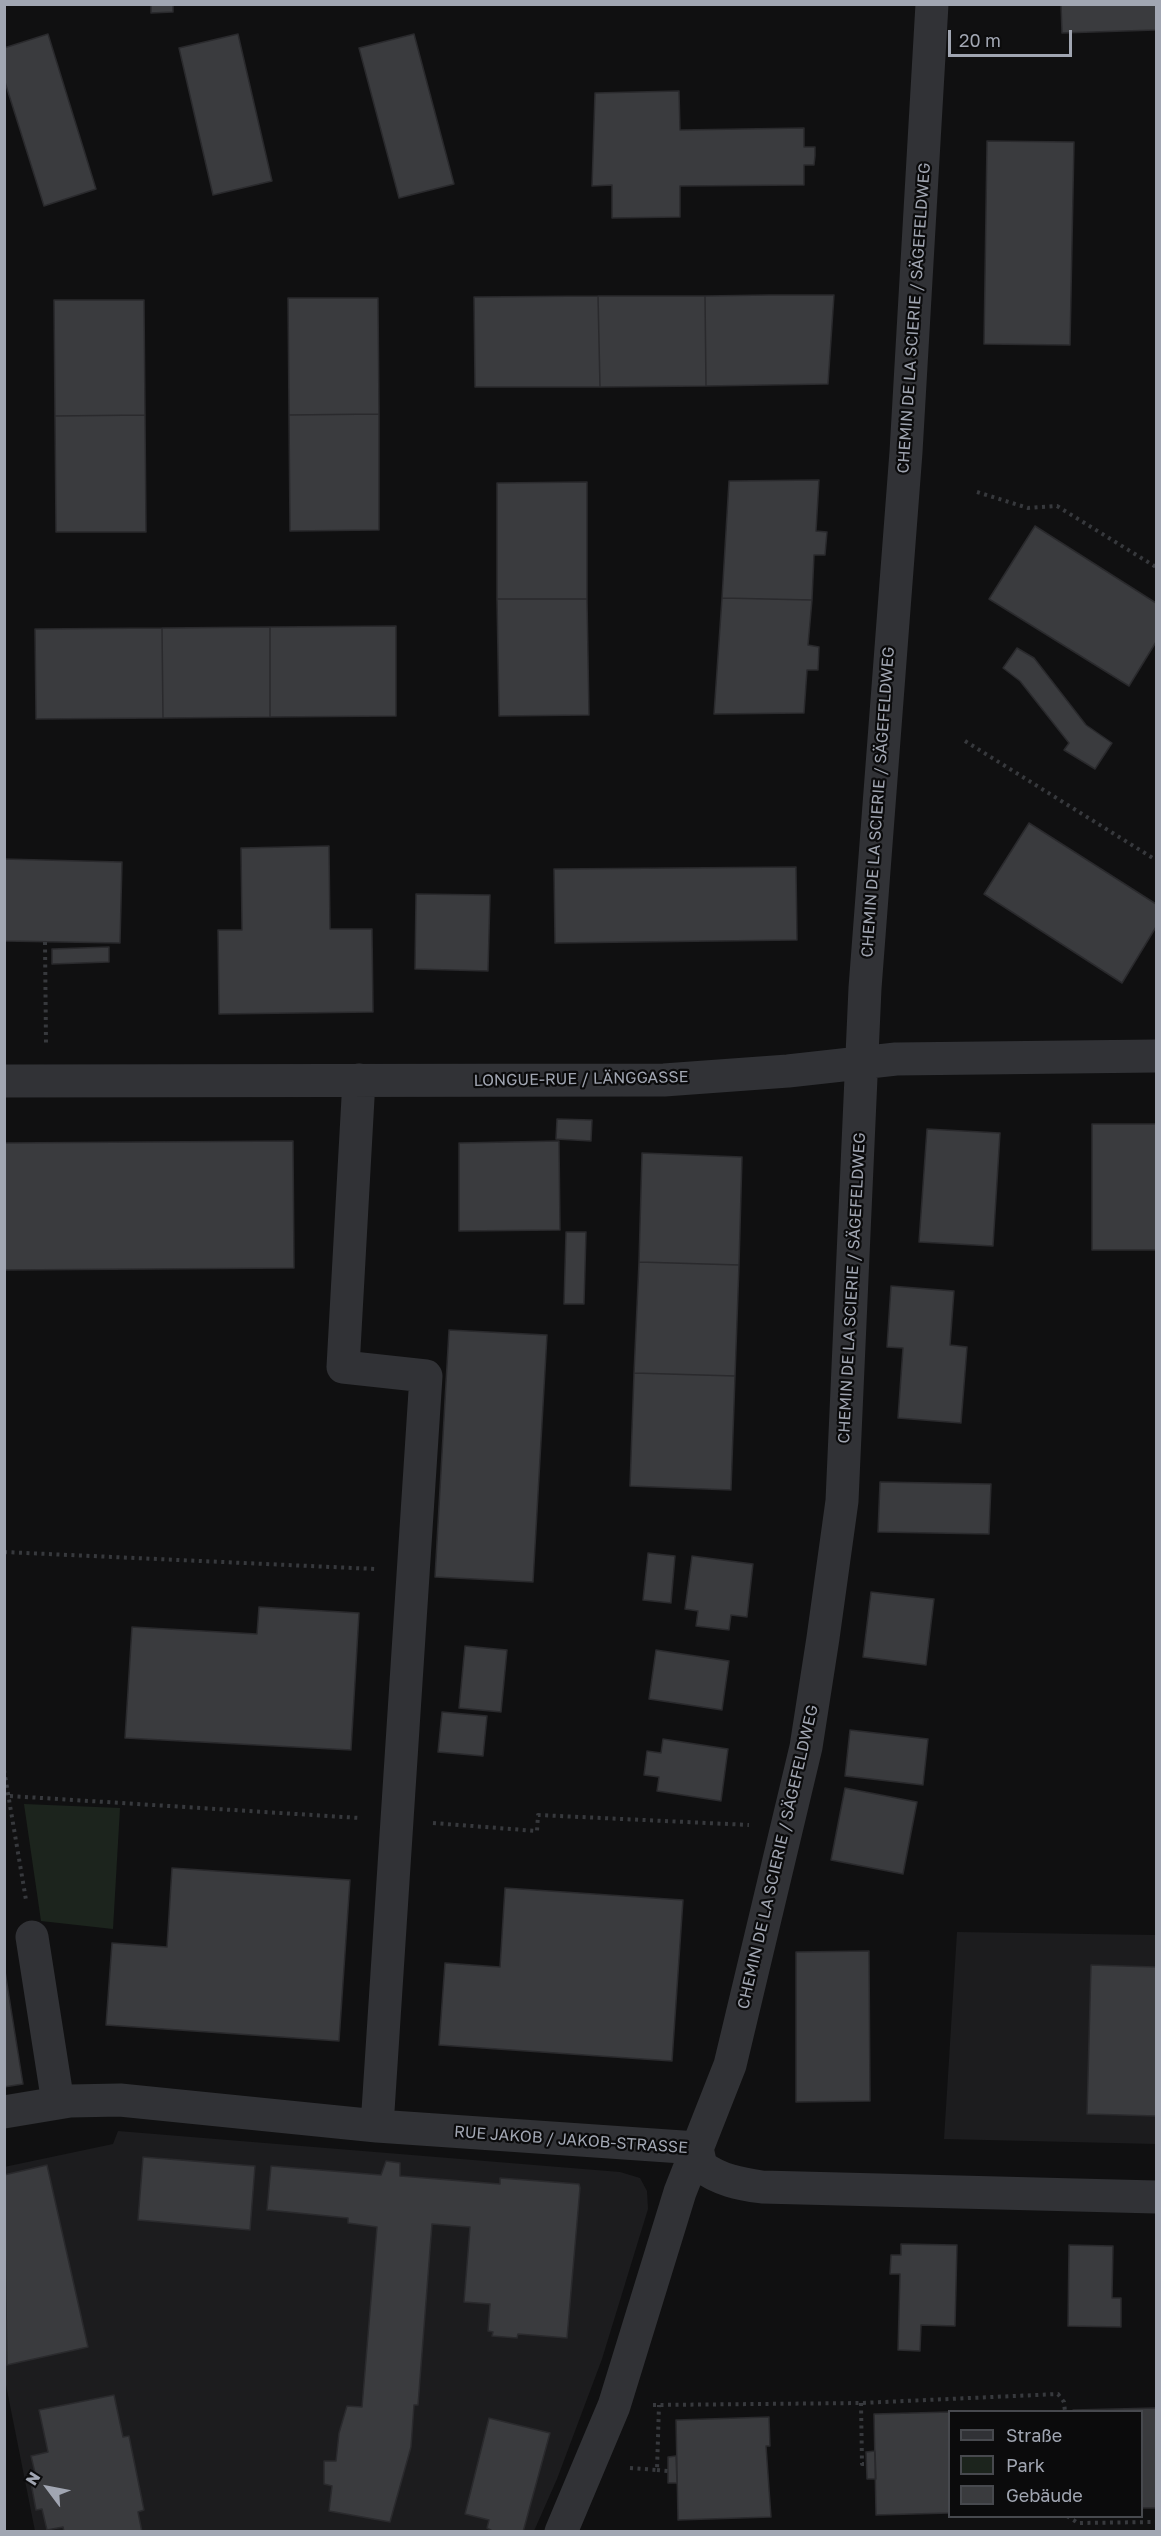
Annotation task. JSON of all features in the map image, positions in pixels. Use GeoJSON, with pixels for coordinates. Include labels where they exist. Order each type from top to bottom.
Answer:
{"type":"FeatureCollection","features":[{"type":"Feature","properties":{"kind":"street","name":"CHEMIN DE LA SCIERIE / SÄGEFELDWEG"},"geometry":{"type":"LineString","coordinates":[[561,2532],[614,2406],[680,2192],[730,2065],[794,1801],[823,1638],[842,1501],[865,988],[906,452],[932,4]]}},
{"type":"Feature","properties":{"kind":"street","name":"LONGUE-RUE / LÄNGGASSE"},"geometry":{"type":"LineString","coordinates":[[4,1081],[664,1080],[929,1058],[1156,1056]]}},
{"type":"Feature","properties":{"kind":"street"},"geometry":{"type":"LineString","coordinates":[[359,1080],[343,1367],[426,1376],[377,2126]]}},
{"type":"Feature","properties":{"kind":"street"},"geometry":{"type":"LineString","coordinates":[[32,1937],[58,2103]]}},
{"type":"Feature","properties":{"kind":"street","name":"RUE JAKOB / JAKOB-STRASSE"},"geometry":{"type":"LineString","coordinates":[[4,2112],[58,2103],[120,2100],[377,2126],[697,2148],[701,2166],[712,2175],[744,2185],[762,2187],[1156,2197]]}},
{"type":"Feature","properties":{"kind":"path"},"geometry":{"type":"LineString","coordinates":[[977,492],[1028,508],[1057,506],[1156,567]]}},
{"type":"Feature","properties":{"kind":"path"},"geometry":{"type":"LineString","coordinates":[[965,741],[1156,860]]}},
{"type":"Feature","properties":{"kind":"path"},"geometry":{"type":"LineString","coordinates":[[45,942],[45,1081]]}},
{"type":"Feature","properties":{"kind":"path"},"geometry":{"type":"LineString","coordinates":[[4,1552],[413,1571]]}},
{"type":"Feature","properties":{"kind":"path"},"geometry":{"type":"LineString","coordinates":[[4,1770],[32,1937]]}},
{"type":"Feature","properties":{"kind":"path"},"geometry":{"type":"LineString","coordinates":[[614,2406],[861,2403],[1058,2394],[1064,2402],[1065,2410]]}},
{"type":"Feature","properties":{"kind":"path"},"geometry":{"type":"LineString","coordinates":[[861,2403],[862,2464],[867,2464]]}},
{"type":"Feature","properties":{"kind":"path"},"geometry":{"type":"LineString","coordinates":[[657,2470],[659,2405]]}},
{"type":"Feature","properties":{"kind":"path"},"geometry":{"type":"LineString","coordinates":[[591,2465],[668,2471]]}},
{"type":"Feature","properties":{"kind":"path"},"geometry":{"type":"LineString","coordinates":[[1069,2518],[1078,2523],[1156,2522]]}},
{"type":"Feature","properties":{"kind":"shaded area"},"geometry":{"type":"Polygon","coordinates":[[[957,1932],[1156,1935],[1156,2144],[944,2139],[957,1932]]]}},
{"type":"Feature","properties":{"kind":"shaded area"},"geometry":{"type":"Polygon","coordinates":[[[118,2131],[620,2172],[640,2178],[647,2191],[648,2209],[602,2359],[557,2479],[534,2531],[35,2531],[5,2380],[4,2167],[113,2144],[118,2131]]]}},
{"type":"Feature","properties":{"kind":"green space"},"geometry":{"type":"Polygon","coordinates":[[[24,1804],[120,1808],[113,1929],[41,1921],[24,1804]]]}},
{"type":"Feature","properties":{"kind":"building"},"geometry":{"type":"Polygon","coordinates":[[[151,4],[173,4],[173,12],[151,13],[151,4]]]}},
{"type":"Feature","properties":{"kind":"building"},"geometry":{"type":"Polygon","coordinates":[[[1061,4],[1156,4],[1156,30],[1062,33],[1061,4]]]}},
{"type":"Feature","properties":{"kind":"building"},"geometry":{"type":"Polygon","coordinates":[[[48,34],[96,189],[44,206],[4,79],[4,48],[48,34]]]}},
{"type":"Feature","properties":{"kind":"building"},"geometry":{"type":"Polygon","coordinates":[[[238,34],[272,181],[213,195],[179,48],[238,34]]]}},
{"type":"Feature","properties":{"kind":"building"},"geometry":{"type":"Polygon","coordinates":[[[414,34],[454,184],[399,198],[359,48],[414,34]]]}},
{"type":"Feature","properties":{"kind":"building"},"geometry":{"type":"Polygon","coordinates":[[[679,91],[680,130],[804,128],[804,147],[815,147],[815,156],[814,165],[804,165],[804,185],[680,186],[680,217],[612,218],[612,185],[592,186],[595,93],[679,91]]]}},
{"type":"Feature","properties":{"kind":"building"},"geometry":{"type":"Polygon","coordinates":[[[987,141],[1074,142],[1070,345],[984,344],[987,141]]]}},
{"type":"Feature","properties":{"kind":"building"},"geometry":{"type":"Polygon","coordinates":[[[834,295],[828,384],[706,386],[705,296],[834,295]]]}},
{"type":"Feature","properties":{"kind":"building"},"geometry":{"type":"Polygon","coordinates":[[[598,296],[600,387],[475,387],[474,297],[598,296]]]}},
{"type":"Feature","properties":{"kind":"building"},"geometry":{"type":"Polygon","coordinates":[[[598,296],[705,296],[706,386],[600,387],[598,296]]]}},
{"type":"Feature","properties":{"kind":"building"},"geometry":{"type":"Polygon","coordinates":[[[288,298],[378,298],[379,414],[289,415],[288,298]]]}},
{"type":"Feature","properties":{"kind":"building"},"geometry":{"type":"Polygon","coordinates":[[[54,300],[144,300],[145,415],[55,416],[54,300]]]}},
{"type":"Feature","properties":{"kind":"building"},"geometry":{"type":"Polygon","coordinates":[[[379,414],[379,530],[290,531],[289,415],[379,414]]]}},
{"type":"Feature","properties":{"kind":"building"},"geometry":{"type":"Polygon","coordinates":[[[145,415],[146,532],[56,532],[55,416],[145,415]]]}},
{"type":"Feature","properties":{"kind":"building"},"geometry":{"type":"Polygon","coordinates":[[[819,480],[816,531],[827,532],[825,555],[814,555],[812,600],[722,598],[729,481],[819,480]]]}},
{"type":"Feature","properties":{"kind":"building"},"geometry":{"type":"Polygon","coordinates":[[[587,482],[587,599],[497,599],[497,483],[587,482]]]}},
{"type":"Feature","properties":{"kind":"building"},"geometry":{"type":"Polygon","coordinates":[[[1035,526],[1156,603],[1156,642],[1129,686],[989,599],[1035,526]]]}},
{"type":"Feature","properties":{"kind":"building"},"geometry":{"type":"Polygon","coordinates":[[[722,598],[812,600],[808,645],[819,647],[818,670],[807,670],[804,713],[714,714],[722,598]]]}},
{"type":"Feature","properties":{"kind":"building"},"geometry":{"type":"Polygon","coordinates":[[[497,599],[587,599],[589,715],[499,716],[497,599]]]}},
{"type":"Feature","properties":{"kind":"building"},"geometry":{"type":"Polygon","coordinates":[[[396,626],[396,716],[270,717],[270,627],[396,626]]]}},
{"type":"Feature","properties":{"kind":"building"},"geometry":{"type":"Polygon","coordinates":[[[270,627],[270,717],[163,718],[162,628],[270,627]]]}},
{"type":"Feature","properties":{"kind":"building"},"geometry":{"type":"Polygon","coordinates":[[[162,628],[163,718],[36,719],[35,629],[162,628]]]}},
{"type":"Feature","properties":{"kind":"building"},"geometry":{"type":"Polygon","coordinates":[[[1017,648],[1034,658],[1086,725],[1112,743],[1095,769],[1064,750],[1069,743],[1020,681],[1003,668],[1017,648]]]}},
{"type":"Feature","properties":{"kind":"building"},"geometry":{"type":"Polygon","coordinates":[[[1029,823],[1156,904],[1156,927],[1122,983],[984,894],[1029,823]]]}},
{"type":"Feature","properties":{"kind":"building"},"geometry":{"type":"Polygon","coordinates":[[[329,846],[330,929],[372,929],[373,1012],[219,1014],[218,930],[242,930],[241,848],[329,846]]]}},
{"type":"Feature","properties":{"kind":"building"},"geometry":{"type":"Polygon","coordinates":[[[4,859],[122,862],[120,943],[4,941],[4,859]]]}},
{"type":"Feature","properties":{"kind":"building"},"geometry":{"type":"Polygon","coordinates":[[[796,867],[797,940],[555,943],[554,869],[796,867]]]}},
{"type":"Feature","properties":{"kind":"building"},"geometry":{"type":"Polygon","coordinates":[[[416,894],[490,895],[488,971],[415,969],[416,894]]]}},
{"type":"Feature","properties":{"kind":"building"},"geometry":{"type":"Polygon","coordinates":[[[109,947],[109,962],[52,964],[52,949],[109,947]]]}},
{"type":"Feature","properties":{"kind":"building"},"geometry":{"type":"Polygon","coordinates":[[[557,1119],[592,1120],[591,1141],[556,1139],[557,1119]]]}},
{"type":"Feature","properties":{"kind":"building"},"geometry":{"type":"Polygon","coordinates":[[[1092,1124],[1156,1124],[1156,1250],[1092,1250],[1092,1124]]]}},
{"type":"Feature","properties":{"kind":"building"},"geometry":{"type":"Polygon","coordinates":[[[927,1129],[1000,1133],[993,1246],[919,1242],[927,1129]]]}},
{"type":"Feature","properties":{"kind":"building"},"geometry":{"type":"Polygon","coordinates":[[[293,1141],[294,1268],[4,1270],[4,1143],[293,1141]]]}},
{"type":"Feature","properties":{"kind":"building"},"geometry":{"type":"Polygon","coordinates":[[[559,1141],[560,1230],[459,1231],[459,1143],[559,1141]]]}},
{"type":"Feature","properties":{"kind":"building"},"geometry":{"type":"Polygon","coordinates":[[[642,1153],[742,1157],[739,1265],[639,1262],[642,1153]]]}},
{"type":"Feature","properties":{"kind":"building"},"geometry":{"type":"Polygon","coordinates":[[[566,1232],[586,1232],[584,1304],[564,1304],[566,1232]]]}},
{"type":"Feature","properties":{"kind":"building"},"geometry":{"type":"Polygon","coordinates":[[[639,1262],[739,1265],[735,1376],[634,1373],[639,1262]]]}},
{"type":"Feature","properties":{"kind":"building"},"geometry":{"type":"Polygon","coordinates":[[[891,1286],[954,1291],[950,1345],[967,1347],[961,1423],[898,1418],[903,1348],[887,1347],[891,1286]]]}},
{"type":"Feature","properties":{"kind":"building"},"geometry":{"type":"Polygon","coordinates":[[[449,1330],[547,1335],[533,1582],[435,1577],[449,1330]]]}},
{"type":"Feature","properties":{"kind":"building"},"geometry":{"type":"Polygon","coordinates":[[[634,1373],[735,1376],[731,1490],[630,1486],[634,1373]]]}},
{"type":"Feature","properties":{"kind":"building"},"geometry":{"type":"Polygon","coordinates":[[[880,1482],[991,1484],[989,1534],[878,1532],[880,1482]]]}},
{"type":"Feature","properties":{"kind":"building"},"geometry":{"type":"Polygon","coordinates":[[[648,1553],[675,1556],[671,1603],[643,1600],[648,1553]]]}},
{"type":"Feature","properties":{"kind":"building"},"geometry":{"type":"Polygon","coordinates":[[[692,1556],[753,1564],[747,1617],[731,1615],[729,1630],[696,1626],[698,1611],[685,1609],[692,1556]]]}},
{"type":"Feature","properties":{"kind":"building"},"geometry":{"type":"Polygon","coordinates":[[[871,1592],[934,1599],[926,1665],[863,1657],[871,1592]]]}},
{"type":"Feature","properties":{"kind":"building"},"geometry":{"type":"Polygon","coordinates":[[[259,1607],[359,1613],[351,1750],[125,1738],[132,1627],[257,1634],[259,1607]]]}},
{"type":"Feature","properties":{"kind":"building"},"geometry":{"type":"Polygon","coordinates":[[[465,1646],[507,1650],[501,1712],[459,1708],[465,1646]]]}},
{"type":"Feature","properties":{"kind":"building"},"geometry":{"type":"Polygon","coordinates":[[[656,1650],[729,1661],[722,1710],[649,1699],[656,1650]]]}},
{"type":"Feature","properties":{"kind":"building"},"geometry":{"type":"Polygon","coordinates":[[[442,1712],[487,1716],[483,1756],[438,1752],[442,1712]]]}},
{"type":"Feature","properties":{"kind":"building"},"geometry":{"type":"Polygon","coordinates":[[[850,1730],[928,1739],[923,1785],[845,1776],[850,1730]]]}},
{"type":"Feature","properties":{"kind":"building"},"geometry":{"type":"Polygon","coordinates":[[[663,1739],[728,1749],[721,1801],[657,1791],[659,1777],[644,1775],[647,1751],[661,1753],[663,1739]]]}},
{"type":"Feature","properties":{"kind":"building"},"geometry":{"type":"Polygon","coordinates":[[[845,1788],[917,1802],[903,1874],[831,1860],[845,1788]]]}},
{"type":"Feature","properties":{"kind":"building"},"geometry":{"type":"Polygon","coordinates":[[[172,1868],[350,1880],[339,2041],[106,2025],[112,1943],[167,1947],[172,1868]]]}},
{"type":"Feature","properties":{"kind":"building"},"geometry":{"type":"Polygon","coordinates":[[[505,1888],[683,1900],[672,2061],[439,2045],[445,1963],[500,1967],[505,1888]]]}},
{"type":"Feature","properties":{"kind":"building"},"geometry":{"type":"Polygon","coordinates":[[[869,1951],[870,2101],[796,2102],[796,1952],[869,1951]]]}},
{"type":"Feature","properties":{"kind":"building"},"geometry":{"type":"Polygon","coordinates":[[[4,1965],[23,2084],[4,2087],[4,1965]]]}},
{"type":"Feature","properties":{"kind":"building"},"geometry":{"type":"Polygon","coordinates":[[[1091,1965],[1156,1967],[1156,2116],[1087,2114],[1091,1965]]]}},
{"type":"Feature","properties":{"kind":"building"},"geometry":{"type":"Polygon","coordinates":[[[143,2157],[255,2166],[250,2230],[138,2220],[143,2157]]]}},
{"type":"Feature","properties":{"kind":"building"},"geometry":{"type":"Polygon","coordinates":[[[386,2161],[400,2163],[400,2176],[500,2184],[500,2178],[579,2184],[580,2188],[567,2338],[518,2334],[517,2338],[492,2336],[493,2332],[488,2331],[490,2304],[464,2302],[470,2227],[432,2224],[418,2405],[414,2405],[411,2447],[390,2522],[329,2511],[332,2486],[324,2484],[324,2461],[336,2461],[339,2433],[347,2406],[362,2407],[377,2227],[348,2223],[348,2218],[267,2210],[271,2166],[381,2175],[386,2161]]]}},
{"type":"Feature","properties":{"kind":"building"},"geometry":{"type":"Polygon","coordinates":[[[47,2165],[88,2347],[7,2365],[4,2175],[47,2165]]]}},
{"type":"Feature","properties":{"kind":"building"},"geometry":{"type":"Polygon","coordinates":[[[901,2244],[957,2245],[955,2326],[921,2325],[920,2351],[898,2350],[900,2274],[890,2274],[891,2255],[901,2255],[901,2244]]]}},
{"type":"Feature","properties":{"kind":"building"},"geometry":{"type":"Polygon","coordinates":[[[1069,2245],[1113,2246],[1112,2298],[1121,2298],[1121,2327],[1068,2326],[1069,2245]]]}},
{"type":"Feature","properties":{"kind":"building"},"geometry":{"type":"Polygon","coordinates":[[[114,2395],[123,2437],[129,2436],[144,2510],[138,2512],[142,2532],[64,2532],[63,2527],[47,2530],[42,2509],[36,2510],[30,2478],[36,2477],[31,2456],[48,2452],[39,2410],[114,2395]]]}},
{"type":"Feature","properties":{"kind":"building"},"geometry":{"type":"Polygon","coordinates":[[[1156,2408],[1156,2508],[1143,2508],[1143,2410],[1073,2410],[1156,2408]]]}},
{"type":"Feature","properties":{"kind":"building"},"geometry":{"type":"Polygon","coordinates":[[[948,2412],[948,2513],[876,2515],[874,2414],[948,2412]]]}},
{"type":"Feature","properties":{"kind":"building"},"geometry":{"type":"Polygon","coordinates":[[[769,2417],[770,2446],[766,2446],[771,2517],[678,2520],[676,2420],[769,2417]]]}},
{"type":"Feature","properties":{"kind":"building"},"geometry":{"type":"Polygon","coordinates":[[[489,2418],[550,2433],[523,2532],[494,2532],[487,2528],[489,2520],[465,2514],[489,2418]]]}},
{"type":"Feature","properties":{"kind":"building"},"geometry":{"type":"Polygon","coordinates":[[[875,2451],[876,2479],[867,2479],[866,2452],[875,2451]]]}},
{"type":"Feature","properties":{"kind":"building"},"geometry":{"type":"Polygon","coordinates":[[[676,2456],[677,2483],[668,2483],[668,2457],[676,2456]]]}}]}
